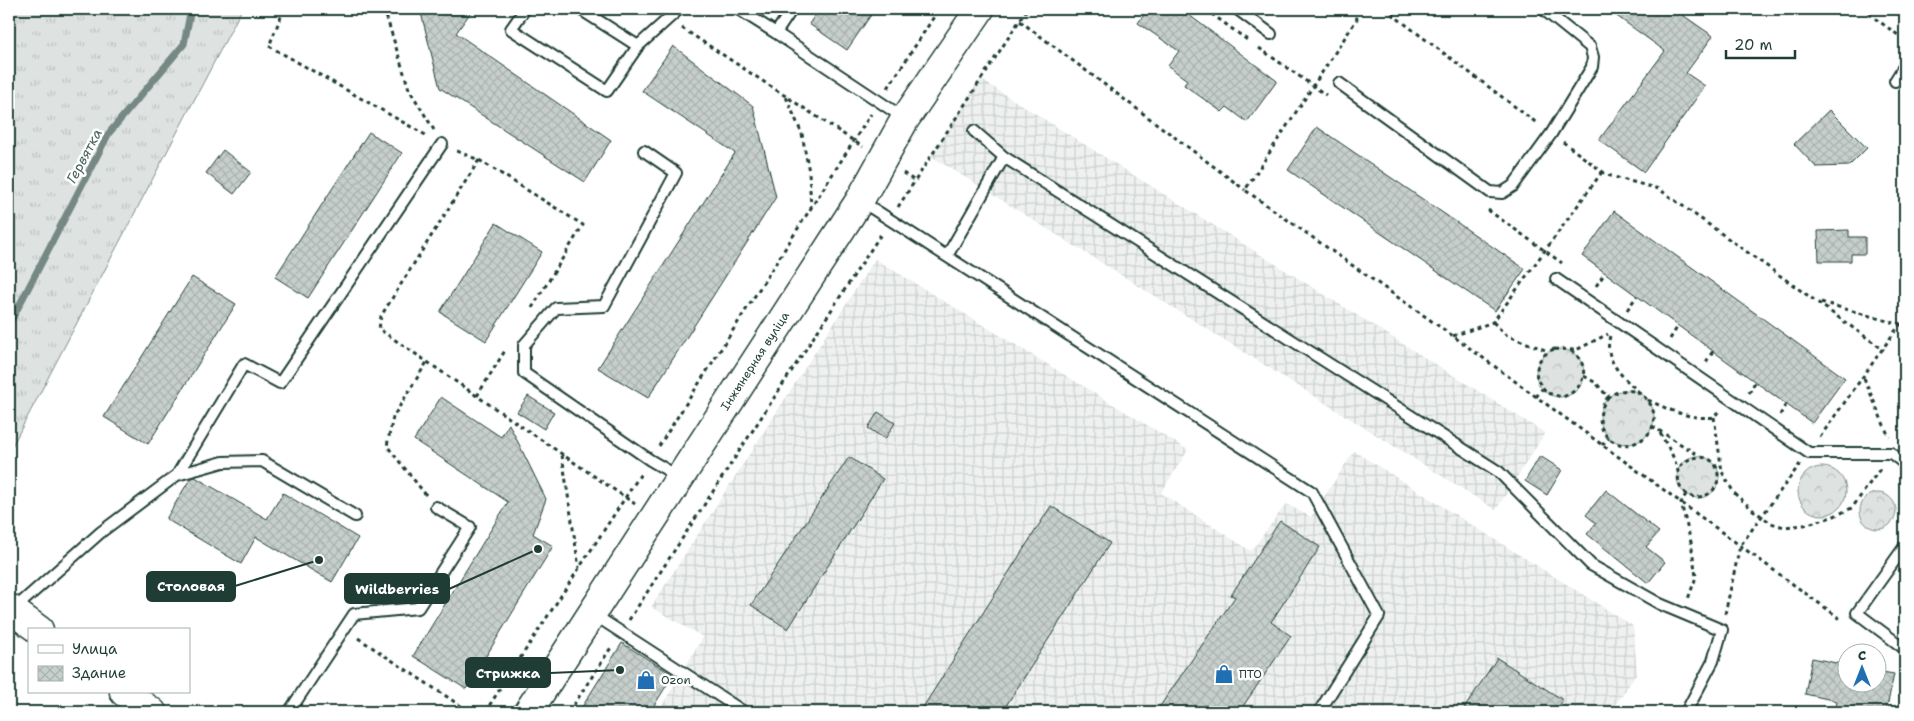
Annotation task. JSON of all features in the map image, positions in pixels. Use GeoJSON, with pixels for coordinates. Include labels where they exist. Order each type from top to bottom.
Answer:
{"type":"FeatureCollection","features":[{"type":"Feature","properties":{"kind":"street","name":"Інжынерная вуліца"},"geometry":{"type":"LineString","coordinates":[[528,712],[860,200],[905,119],[980,9]]}},
{"type":"Feature","properties":{"kind":"street"},"geometry":{"type":"LineString","coordinates":[[10,609],[36,628]]}},
{"type":"Feature","properties":{"kind":"street"},"geometry":{"type":"LineString","coordinates":[[127,694],[152,712]]}},
{"type":"Feature","properties":{"kind":"lane"},"geometry":{"type":"LineString","coordinates":[[525,9],[511,29],[608,91],[638,46],[679,9]]}},
{"type":"Feature","properties":{"kind":"lane"},"geometry":{"type":"LineString","coordinates":[[580,9],[638,46]]}},
{"type":"Feature","properties":{"kind":"lane"},"geometry":{"type":"LineString","coordinates":[[738,9],[905,119]]}},
{"type":"Feature","properties":{"kind":"lane"},"geometry":{"type":"LineString","coordinates":[[776,33],[792,9]]}},
{"type":"Feature","properties":{"kind":"lane"},"geometry":{"type":"LineString","coordinates":[[1237,9],[1272,34]]}},
{"type":"Feature","properties":{"kind":"lane"},"geometry":{"type":"LineString","coordinates":[[1339,83],[1490,192],[1502,193],[1513,186],[1551,134],[1592,66],[1593,57],[1590,47],[1543,9]]}},
{"type":"Feature","properties":{"kind":"lane"},"geometry":{"type":"LineString","coordinates":[[1895,81],[1905,65]]}},
{"type":"Feature","properties":{"kind":"lane"},"geometry":{"type":"LineString","coordinates":[[974,131],[1004,157],[1499,472],[1591,565],[1660,604],[1722,630],[1713,661],[1686,712]]}},
{"type":"Feature","properties":{"kind":"lane"},"geometry":{"type":"LineString","coordinates":[[177,475],[244,364],[280,383],[442,144]]}},
{"type":"Feature","properties":{"kind":"lane"},"geometry":{"type":"LineString","coordinates":[[644,151],[676,172],[618,281],[604,306],[556,308],[524,346],[524,373],[650,460],[680,478]]}},
{"type":"Feature","properties":{"kind":"lane"},"geometry":{"type":"LineString","coordinates":[[946,256],[1004,157]]}},
{"type":"Feature","properties":{"kind":"lane"},"geometry":{"type":"LineString","coordinates":[[860,200],[1312,492],[1379,616],[1319,712]]}},
{"type":"Feature","properties":{"kind":"lane"},"geometry":{"type":"LineString","coordinates":[[1556,278],[1809,453],[1891,453],[1905,464]]}},
{"type":"Feature","properties":{"kind":"lane"},"geometry":{"type":"LineString","coordinates":[[10,609],[101,532],[177,475],[223,462],[262,461],[355,516]]}},
{"type":"Feature","properties":{"kind":"lane"},"geometry":{"type":"LineString","coordinates":[[289,712],[354,614],[418,608],[470,527],[436,507]]}},
{"type":"Feature","properties":{"kind":"lane"},"geometry":{"type":"LineString","coordinates":[[1905,546],[1857,613],[1905,649]]}},
{"type":"Feature","properties":{"kind":"lane"},"geometry":{"type":"LineString","coordinates":[[592,614],[744,712]]}},
{"type":"Feature","properties":{"kind":"path"},"geometry":{"type":"LineString","coordinates":[[284,9],[269,46],[442,144],[479,160],[583,225],[528,315]]}},
{"type":"Feature","properties":{"kind":"path"},"geometry":{"type":"LineString","coordinates":[[384,9],[409,89],[442,144]]}},
{"type":"Feature","properties":{"kind":"path"},"geometry":{"type":"LineString","coordinates":[[639,9],[668,19],[915,181]]}},
{"type":"Feature","properties":{"kind":"path"},"geometry":{"type":"LineString","coordinates":[[485,712],[626,498],[939,9]]}},
{"type":"Feature","properties":{"kind":"path"},"geometry":{"type":"LineString","coordinates":[[569,712],[1027,9]]}},
{"type":"Feature","properties":{"kind":"path"},"geometry":{"type":"LineString","coordinates":[[1205,9],[1329,97]]}},
{"type":"Feature","properties":{"kind":"path"},"geometry":{"type":"LineString","coordinates":[[1244,190],[1357,19],[1354,9]]}},
{"type":"Feature","properties":{"kind":"path"},"geometry":{"type":"LineString","coordinates":[[1384,9],[1606,175],[1659,189],[1884,350]]}},
{"type":"Feature","properties":{"kind":"path"},"geometry":{"type":"LineString","coordinates":[[1862,9],[1905,40]]}},
{"type":"Feature","properties":{"kind":"path"},"geometry":{"type":"LineString","coordinates":[[1020,21],[1244,190],[1453,336],[1850,626]]}},
{"type":"Feature","properties":{"kind":"path"},"geometry":{"type":"LineString","coordinates":[[786,96],[802,134],[809,172],[812,207]]}},
{"type":"Feature","properties":{"kind":"path"},"geometry":{"type":"LineString","coordinates":[[479,160],[381,316],[379,329],[626,498],[685,534]]}},
{"type":"Feature","properties":{"kind":"path"},"geometry":{"type":"LineString","coordinates":[[1453,336],[1493,322],[1602,172]]}},
{"type":"Feature","properties":{"kind":"path"},"geometry":{"type":"LineString","coordinates":[[1481,205],[1567,266]]}},
{"type":"Feature","properties":{"kind":"path"},"geometry":{"type":"LineString","coordinates":[[1595,287],[1605,273]]}},
{"type":"Feature","properties":{"kind":"path"},"geometry":{"type":"LineString","coordinates":[[1588,282],[1604,293]]}},
{"type":"Feature","properties":{"kind":"path"},"geometry":{"type":"LineString","coordinates":[[1619,321],[1637,296]]}},
{"type":"Feature","properties":{"kind":"path"},"geometry":{"type":"LineString","coordinates":[[1818,301],[1905,326]]}},
{"type":"Feature","properties":{"kind":"path"},"geometry":{"type":"LineString","coordinates":[[1620,304],[1635,314]]}},
{"type":"Feature","properties":{"kind":"path"},"geometry":{"type":"LineString","coordinates":[[1493,322],[1506,335],[1544,351],[1554,349],[1576,350],[1611,333],[1609,356],[1624,378],[1641,394],[1648,399],[1688,416],[1714,417]]}},
{"type":"Feature","properties":{"kind":"path"},"geometry":{"type":"LineString","coordinates":[[1670,340],[1678,326]]}},
{"type":"Feature","properties":{"kind":"path"},"geometry":{"type":"LineString","coordinates":[[1662,335],[1676,345]]}},
{"type":"Feature","properties":{"kind":"path"},"geometry":{"type":"LineString","coordinates":[[477,396],[507,348]]}},
{"type":"Feature","properties":{"kind":"path"},"geometry":{"type":"LineString","coordinates":[[1554,349],[1542,357],[1538,364],[1537,380],[1542,389],[1554,396],[1570,395],[1577,390],[1584,376],[1581,360],[1570,350]]}},
{"type":"Feature","properties":{"kind":"path"},"geometry":{"type":"LineString","coordinates":[[1704,364],[1713,351]]}},
{"type":"Feature","properties":{"kind":"path"},"geometry":{"type":"LineString","coordinates":[[1697,359],[1711,369]]}},
{"type":"Feature","properties":{"kind":"path"},"geometry":{"type":"LineString","coordinates":[[427,362],[394,417],[387,446],[436,507]]}},
{"type":"Feature","properties":{"kind":"path"},"geometry":{"type":"LineString","coordinates":[[1584,376],[1596,383],[1608,398]]}},
{"type":"Feature","properties":{"kind":"path"},"geometry":{"type":"LineString","coordinates":[[1652,426],[1660,433],[1712,461],[1734,493],[1771,523],[1784,527],[1832,517],[1852,508],[1896,446],[1891,443],[1864,378]]}},
{"type":"Feature","properties":{"kind":"path"},"geometry":{"type":"LineString","coordinates":[[1755,382],[1747,395],[1755,401]]}},
{"type":"Feature","properties":{"kind":"path"},"geometry":{"type":"LineString","coordinates":[[1536,397],[1542,389]]}},
{"type":"Feature","properties":{"kind":"path"},"geometry":{"type":"LineString","coordinates":[[1641,394],[1624,390],[1615,392],[1608,398],[1599,414],[1603,431],[1609,438],[1618,444],[1635,443],[1643,439],[1652,426],[1654,416],[1648,399]]}},
{"type":"Feature","properties":{"kind":"path"},"geometry":{"type":"LineString","coordinates":[[1660,433],[1678,469],[1678,483],[1686,494],[1693,497],[1706,496],[1716,486],[1720,472],[1714,417],[1729,397]]}},
{"type":"Feature","properties":{"kind":"path"},"geometry":{"type":"LineString","coordinates":[[1786,404],[1778,417],[1786,423]]}},
{"type":"Feature","properties":{"kind":"path"},"geometry":{"type":"LineString","coordinates":[[1602,445],[1609,438]]}},
{"type":"Feature","properties":{"kind":"path"},"geometry":{"type":"LineString","coordinates":[[1818,440],[1827,440]]}},
{"type":"Feature","properties":{"kind":"path"},"geometry":{"type":"LineString","coordinates":[[562,454],[579,569]]}},
{"type":"Feature","properties":{"kind":"path"},"geometry":{"type":"LineString","coordinates":[[1678,469],[1687,459],[1700,456]]}},
{"type":"Feature","properties":{"kind":"path"},"geometry":{"type":"LineString","coordinates":[[1684,614],[1696,576],[1691,542],[1681,503],[1686,494]]}},
{"type":"Feature","properties":{"kind":"path"},"geometry":{"type":"LineString","coordinates":[[1722,630],[1740,546]]}},
{"type":"Feature","properties":{"kind":"path"},"geometry":{"type":"LineString","coordinates":[[344,629],[470,712]]}},
{"type":"Feature","properties":{"kind":"shaded area"},"geometry":{"type":"Polygon","coordinates":[[[980,79],[1545,433],[1496,510],[931,156],[980,79]]]}},
{"type":"Feature","properties":{"kind":"shaded area"},"geometry":{"type":"Polygon","coordinates":[[[875,259],[1188,450],[1161,493],[1251,551],[1286,504],[1311,517],[1354,451],[1633,626],[1637,673],[1611,712],[658,712],[703,637],[651,607],[875,259]]]}},
{"type":"Feature","properties":{"kind":"green space"},"geometry":{"type":"Polygon","coordinates":[[[9,9],[242,9],[9,452],[9,9]]]}},
{"type":"Feature","properties":{"kind":"green space"},"geometry":{"type":"Polygon","coordinates":[[[1555,349],[1565,349],[1577,356],[1584,368],[1584,378],[1577,390],[1565,397],[1555,397],[1547,393],[1540,386],[1536,378],[1536,368],[1540,360],[1547,353],[1555,349]]]}},
{"type":"Feature","properties":{"kind":"green space"},"geometry":{"type":"Polygon","coordinates":[[[1622,390],[1632,390],[1642,394],[1650,402],[1654,417],[1650,432],[1642,440],[1632,444],[1622,444],[1612,440],[1604,432],[1600,422],[1600,412],[1604,402],[1612,394],[1622,390]]]}},
{"type":"Feature","properties":{"kind":"green space"},"geometry":{"type":"Polygon","coordinates":[[[1698,456],[1713,462],[1719,477],[1713,492],[1698,498],[1683,492],[1677,477],[1683,462],[1698,456]]]}},
{"type":"Feature","properties":{"kind":"green space"},"geometry":{"type":"Polygon","coordinates":[[[1822,467],[1831,469],[1839,474],[1844,482],[1846,491],[1844,500],[1839,508],[1831,513],[1822,515],[1813,513],[1805,508],[1800,500],[1798,491],[1800,482],[1805,474],[1813,469],[1822,467]]]}},
{"type":"Feature","properties":{"kind":"green space"},"geometry":{"type":"Polygon","coordinates":[[[1878,493],[1891,498],[1896,511],[1891,524],[1878,529],[1865,524],[1860,511],[1865,498],[1878,493]]]}},
{"type":"Feature","properties":{"kind":"building"},"geometry":{"type":"Polygon","coordinates":[[[420,9],[473,9],[456,33],[611,140],[585,182],[440,88],[420,9]]]}},
{"type":"Feature","properties":{"kind":"building"},"geometry":{"type":"Polygon","coordinates":[[[819,9],[875,9],[847,50],[809,24],[819,9]]]}},
{"type":"Feature","properties":{"kind":"building"},"geometry":{"type":"Polygon","coordinates":[[[1148,9],[1181,9],[1277,81],[1247,122],[1227,107],[1222,112],[1184,85],[1187,80],[1168,66],[1179,51],[1138,23],[1148,9]]]}},
{"type":"Feature","properties":{"kind":"building"},"geometry":{"type":"Polygon","coordinates":[[[1607,9],[1674,9],[1713,36],[1686,73],[1705,86],[1644,172],[1599,140],[1665,51],[1607,9]]]}},
{"type":"Feature","properties":{"kind":"building"},"geometry":{"type":"Polygon","coordinates":[[[673,46],[753,106],[776,197],[648,398],[598,368],[735,153],[642,91],[673,46]]]}},
{"type":"Feature","properties":{"kind":"building"},"geometry":{"type":"Polygon","coordinates":[[[1829,110],[1867,148],[1849,166],[1816,167],[1794,144],[1829,110]]]}},
{"type":"Feature","properties":{"kind":"building"},"geometry":{"type":"Polygon","coordinates":[[[1317,127],[1525,269],[1495,311],[1288,170],[1317,127]]]}},
{"type":"Feature","properties":{"kind":"building"},"geometry":{"type":"Polygon","coordinates":[[[369,132],[402,153],[308,298],[275,277],[369,132]]]}},
{"type":"Feature","properties":{"kind":"building"},"geometry":{"type":"Polygon","coordinates":[[[223,150],[251,172],[234,194],[206,173],[223,150]]]}},
{"type":"Feature","properties":{"kind":"building"},"geometry":{"type":"Polygon","coordinates":[[[1614,211],[1845,378],[1812,423],[1582,256],[1614,211]]]}},
{"type":"Feature","properties":{"kind":"building"},"geometry":{"type":"Polygon","coordinates":[[[496,223],[542,252],[486,341],[440,312],[496,223]]]}},
{"type":"Feature","properties":{"kind":"building"},"geometry":{"type":"Polygon","coordinates":[[[1849,230],[1849,237],[1865,237],[1865,254],[1851,254],[1851,261],[1819,261],[1818,231],[1849,230]]]}},
{"type":"Feature","properties":{"kind":"building"},"geometry":{"type":"Polygon","coordinates":[[[192,277],[236,304],[148,444],[104,417],[192,277]]]}},
{"type":"Feature","properties":{"kind":"building"},"geometry":{"type":"Polygon","coordinates":[[[528,396],[554,412],[544,429],[517,412],[528,396]]]}},
{"type":"Feature","properties":{"kind":"building"},"geometry":{"type":"Polygon","coordinates":[[[441,397],[501,437],[509,424],[546,499],[533,534],[553,546],[466,689],[413,656],[508,502],[414,440],[441,397]]]}},
{"type":"Feature","properties":{"kind":"building"},"geometry":{"type":"Polygon","coordinates":[[[878,412],[895,423],[885,439],[868,428],[878,412]]]}},
{"type":"Feature","properties":{"kind":"building"},"geometry":{"type":"Polygon","coordinates":[[[1540,456],[1562,470],[1547,495],[1525,481],[1540,456]]]}},
{"type":"Feature","properties":{"kind":"building"},"geometry":{"type":"Polygon","coordinates":[[[849,457],[883,479],[788,629],[751,605],[849,457]]]}},
{"type":"Feature","properties":{"kind":"building"},"geometry":{"type":"Polygon","coordinates":[[[195,477],[267,519],[283,493],[358,538],[332,582],[256,537],[241,564],[166,519],[190,479],[195,477]]]}},
{"type":"Feature","properties":{"kind":"building"},"geometry":{"type":"Polygon","coordinates":[[[1606,490],[1659,532],[1646,547],[1665,562],[1648,583],[1587,534],[1596,523],[1586,515],[1606,490]]]}},
{"type":"Feature","properties":{"kind":"building"},"geometry":{"type":"Polygon","coordinates":[[[1051,506],[1110,543],[1002,712],[920,712],[1051,506]]]}},
{"type":"Feature","properties":{"kind":"building","name":"ПТО"},"geometry":{"type":"Polygon","coordinates":[[[1280,521],[1320,547],[1271,622],[1291,636],[1239,712],[1156,712],[1235,597],[1231,595],[1280,521]]]}},
{"type":"Feature","properties":{"kind":"building"},"geometry":{"type":"Polygon","coordinates":[[[622,643],[673,675],[650,712],[579,712],[622,643]]]}},
{"type":"Feature","properties":{"kind":"building"},"geometry":{"type":"Polygon","coordinates":[[[1497,658],[1563,700],[1555,712],[1462,712],[1497,658]]]}},
{"type":"Feature","properties":{"kind":"building"},"geometry":{"type":"Polygon","coordinates":[[[1812,658],[1836,663],[1836,694],[1886,694],[1886,673],[1894,674],[1886,712],[1835,712],[1837,701],[1805,694],[1812,658]]]}},
{"type":"Feature","properties":{"kind":"waterway","name":"Гервятка"},"geometry":{"type":"LineString","coordinates":[[9,325],[109,133],[184,44],[191,9]]}},
{"type":"Feature","properties":{"kind":"place","name":"Wildberries"},"geometry":{"type":"Point","coordinates":[538,549]}},
{"type":"Feature","properties":{"kind":"place","name":"Столовая"},"geometry":{"type":"Point","coordinates":[319,560]}},
{"type":"Feature","properties":{"kind":"place","name":"Стрижка"},"geometry":{"type":"Point","coordinates":[620,670]}},
{"type":"Feature","properties":{"kind":"place","name":"ПТО"},"geometry":{"type":"Point","coordinates":[1224,674]}},
{"type":"Feature","properties":{"kind":"place","name":"Ozon"},"geometry":{"type":"Point","coordinates":[646,680]}}]}
